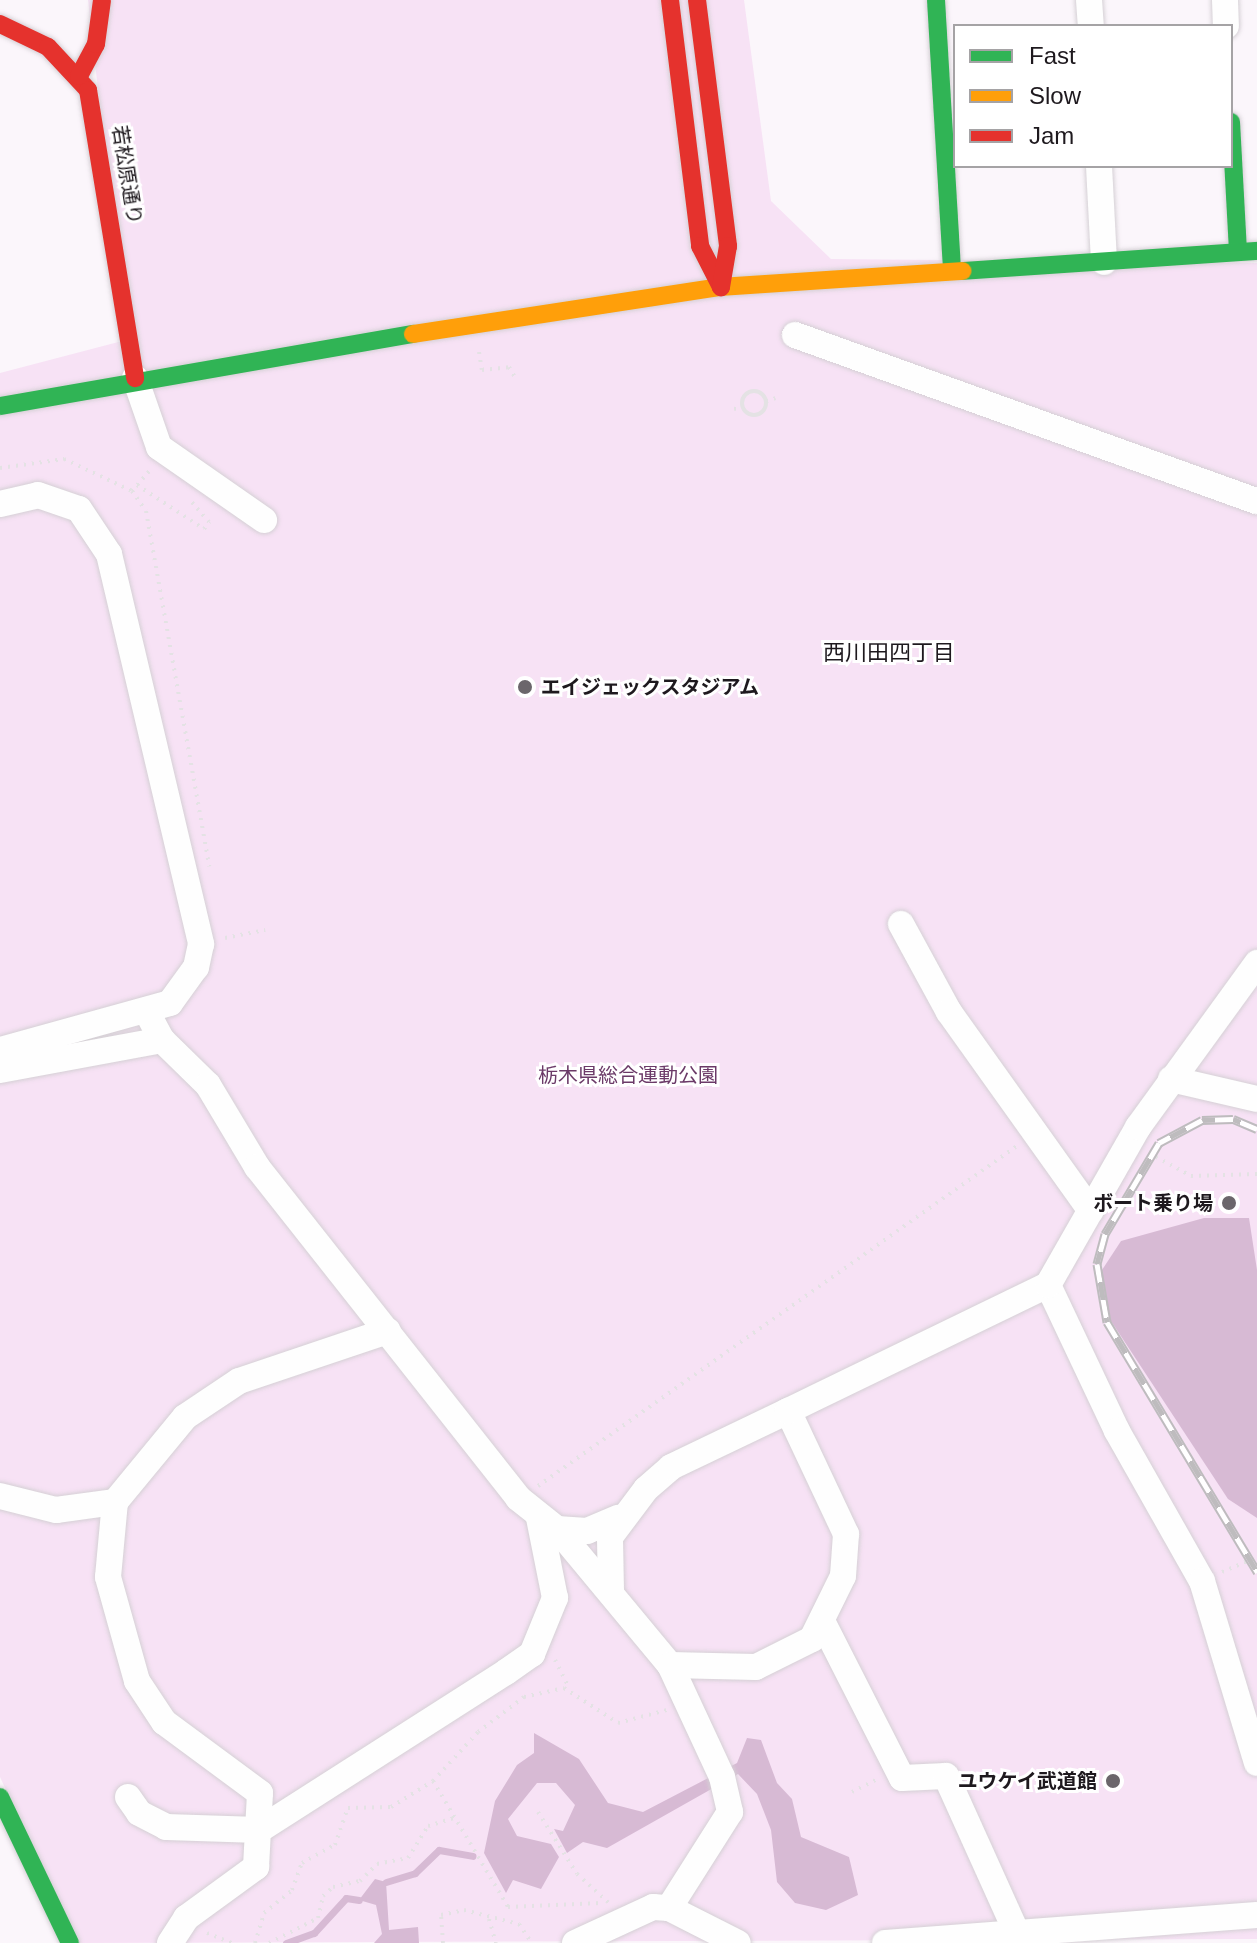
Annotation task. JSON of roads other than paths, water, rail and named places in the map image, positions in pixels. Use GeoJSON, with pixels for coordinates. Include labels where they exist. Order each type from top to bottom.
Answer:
{"type":"FeatureCollection","features":[{"type":"Feature","properties":{"kind":"street"},"geometry":{"type":"LineString","coordinates":[[79,76],[96,44],[102,0]]}},
{"type":"Feature","properties":{"kind":"street"},"geometry":{"type":"LineString","coordinates":[[670,0],[700,246],[721,287]]}},
{"type":"Feature","properties":{"kind":"street"},"geometry":{"type":"LineString","coordinates":[[697,0],[728,246],[721,287]]}},
{"type":"Feature","properties":{"kind":"street"},"geometry":{"type":"LineString","coordinates":[[936,0],[952,271]]}},
{"type":"Feature","properties":{"kind":"street"},"geometry":{"type":"LineString","coordinates":[[1089,0],[1091,24]]}},
{"type":"Feature","properties":{"kind":"street"},"geometry":{"type":"LineString","coordinates":[[1225,0],[1226,24]]}},
{"type":"Feature","properties":{"kind":"street","name":"若松原通り"},"geometry":{"type":"LineString","coordinates":[[0,24],[48,47],[79,76],[97,125],[135,378]]}},
{"type":"Feature","properties":{"kind":"street"},"geometry":{"type":"LineString","coordinates":[[1233,159],[1238,251]]}},
{"type":"Feature","properties":{"kind":"street"},"geometry":{"type":"LineString","coordinates":[[1099,168],[1104,262]]}},
{"type":"Feature","properties":{"kind":"street"},"geometry":{"type":"LineString","coordinates":[[0,406],[135,378],[721,287],[1257,251]]}},
{"type":"Feature","properties":{"kind":"street"},"geometry":{"type":"LineString","coordinates":[[795,335],[1257,501]]}},
{"type":"Feature","properties":{"kind":"street"},"geometry":{"type":"LineString","coordinates":[[135,378],[159,447],[264,520]]}},
{"type":"Feature","properties":{"kind":"street"},"geometry":{"type":"LineString","coordinates":[[0,504],[38,495],[79,509],[109,554],[200,942],[196,967],[181,989],[148,1014],[0,1050]]}},
{"type":"Feature","properties":{"kind":"street"},"geometry":{"type":"LineString","coordinates":[[901,924],[923,972],[1091,1211]]}},
{"type":"Feature","properties":{"kind":"street"},"geometry":{"type":"LineString","coordinates":[[548,1523],[587,1531],[618,1518],[671,1467],[1048,1285],[1129,1142],[1171,1079],[1257,963]]}},
{"type":"Feature","properties":{"kind":"street"},"geometry":{"type":"LineString","coordinates":[[148,1014],[162,1040],[208,1085],[257,1167],[518,1498],[548,1523],[611,1591],[670,1665],[689,1704],[730,1812],[669,1908]]}},
{"type":"Feature","properties":{"kind":"street"},"geometry":{"type":"LineString","coordinates":[[0,1070],[162,1040]]}},
{"type":"Feature","properties":{"kind":"street"},"geometry":{"type":"LineString","coordinates":[[1171,1079],[1257,1099]]}},
{"type":"Feature","properties":{"kind":"street"},"geometry":{"type":"LineString","coordinates":[[1048,1285],[1117,1431],[1202,1581],[1257,1763]]}},
{"type":"Feature","properties":{"kind":"street"},"geometry":{"type":"LineString","coordinates":[[170,1943],[199,1907],[247,1880],[259,1830],[260,1793],[164,1722],[137,1681],[108,1577],[115,1502],[185,1417],[239,1381],[388,1331]]}},
{"type":"Feature","properties":{"kind":"street"},"geometry":{"type":"LineString","coordinates":[[670,1665],[756,1667],[812,1639],[823,1623],[843,1576],[846,1534],[788,1411]]}},
{"type":"Feature","properties":{"kind":"street"},"geometry":{"type":"LineString","coordinates":[[0,1496],[56,1510],[115,1502]]}},
{"type":"Feature","properties":{"kind":"street"},"geometry":{"type":"LineString","coordinates":[[611,1591],[610,1537],[618,1518]]}},
{"type":"Feature","properties":{"kind":"street"},"geometry":{"type":"LineString","coordinates":[[128,1797],[139,1813],[166,1827],[259,1830],[532,1654],[555,1598],[548,1523]]}},
{"type":"Feature","properties":{"kind":"street"},"geometry":{"type":"LineString","coordinates":[[823,1623],[902,1778],[946,1776],[1019,1938]]}},
{"type":"Feature","properties":{"kind":"street"},"geometry":{"type":"LineString","coordinates":[[0,1797],[70,1943]]}},
{"type":"Feature","properties":{"kind":"street"},"geometry":{"type":"LineString","coordinates":[[575,1943],[620,1908],[669,1908],[738,1943]]}},
{"type":"Feature","properties":{"kind":"street"},"geometry":{"type":"LineString","coordinates":[[885,1943],[1019,1938],[1257,1915]]}},
{"type":"Feature","properties":{"kind":"waterway"},"geometry":{"type":"LineString","coordinates":[[386,1882],[415,1873],[439,1850],[472,1856]]}},
{"type":"Feature","properties":{"kind":"waterway"},"geometry":{"type":"LineString","coordinates":[[286,1943],[314,1933],[346,1898],[359,1900]]}},
{"type":"Feature","properties":{"kind":"railway"},"geometry":{"type":"LineString","coordinates":[[1257,1129],[1233,1119],[1202,1120],[1159,1143],[1105,1234],[1097,1264],[1107,1322],[1257,1572]]}},
{"type":"Feature","properties":{"kind":"place","name":"エイジェックスタジアム"},"geometry":{"type":"Point","coordinates":[525,687]}},
{"type":"Feature","properties":{"kind":"place","name":"ボート乗り場"},"geometry":{"type":"Point","coordinates":[1229,1203]}},
{"type":"Feature","properties":{"kind":"place","name":"ユウケイ武道館"},"geometry":{"type":"Point","coordinates":[1113,1781]}},
{"type":"Feature","properties":{"kind":"district","name":"西川田四丁目"},"geometry":{"type":"Point","coordinates":[889,653]}},
{"type":"Feature","properties":{"kind":"park label","name":"栃木県総合運動公園"},"geometry":{"type":"Point","coordinates":[628,1075]}}]}
